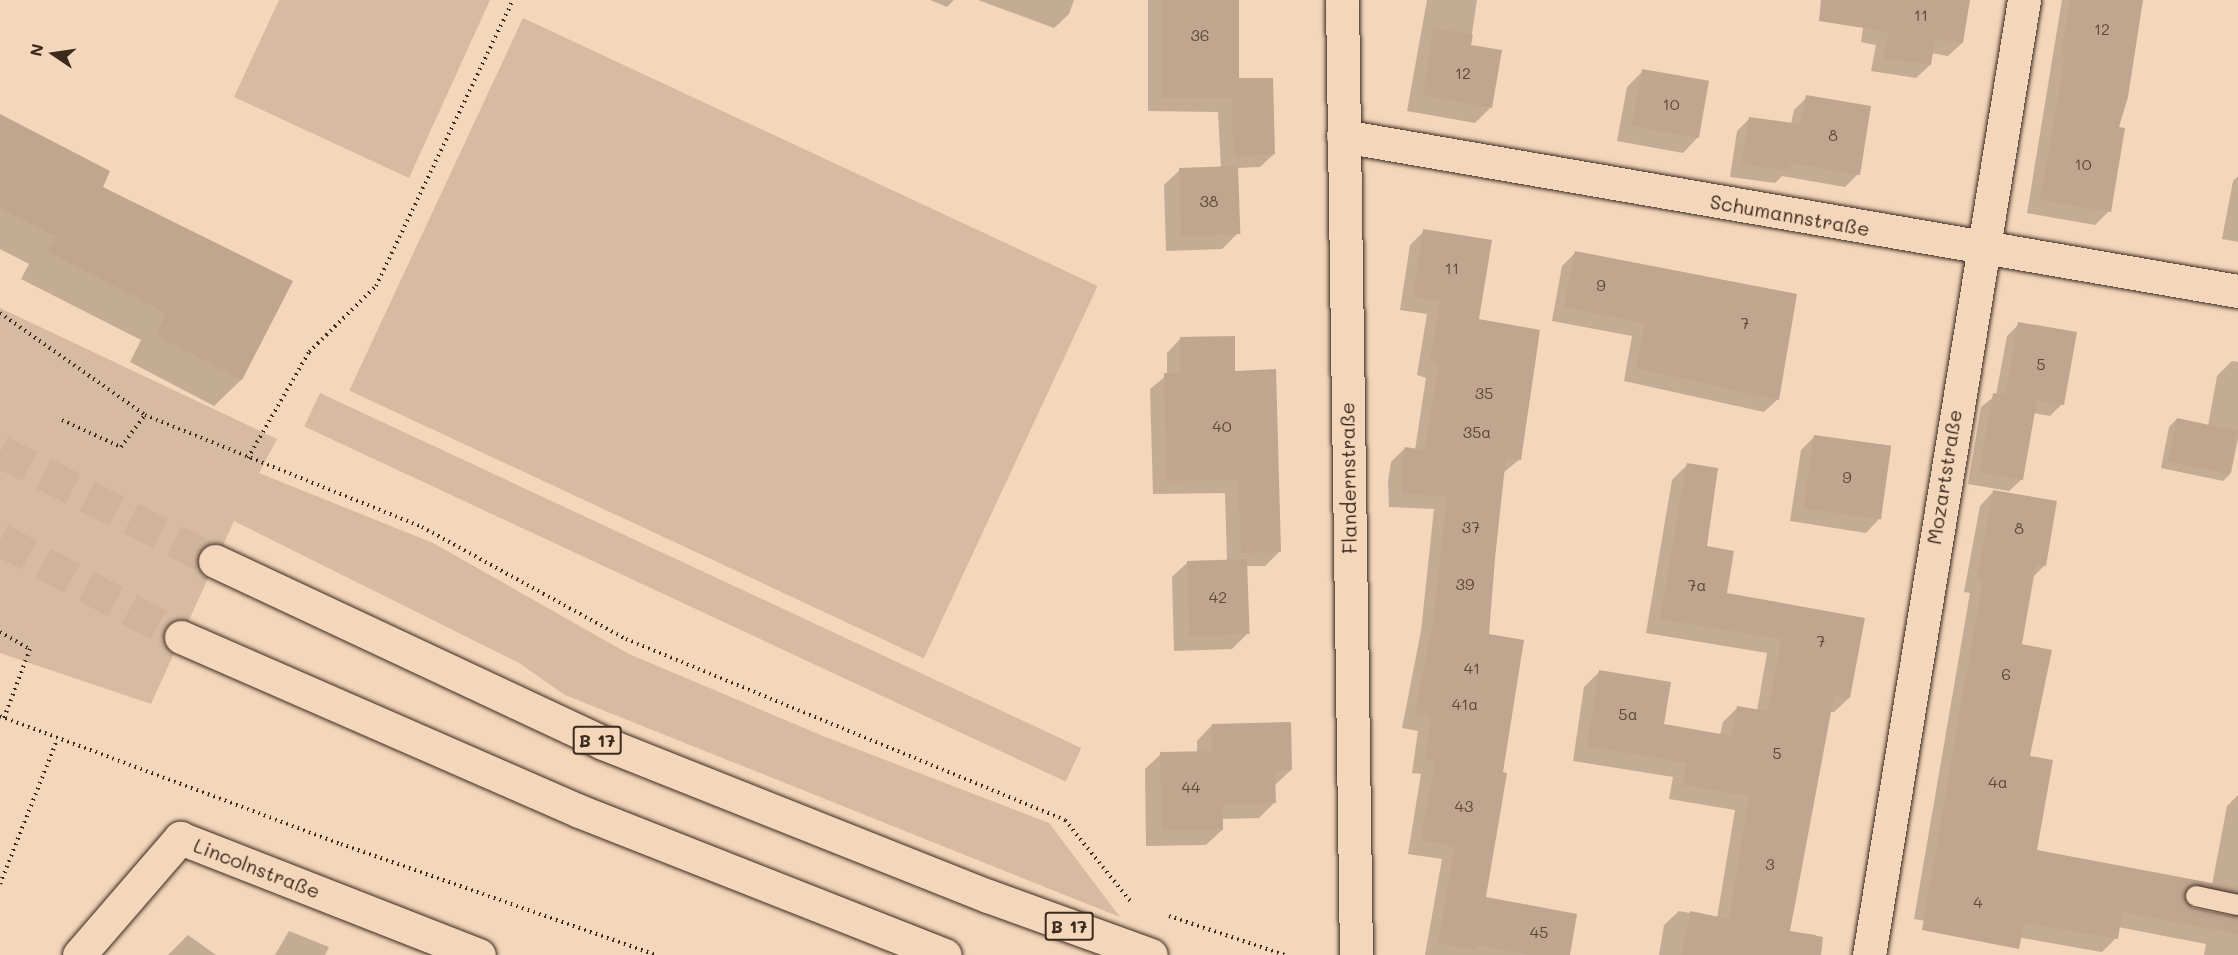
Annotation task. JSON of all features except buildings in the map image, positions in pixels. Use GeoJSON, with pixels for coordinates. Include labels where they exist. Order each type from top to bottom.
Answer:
{"type":"FeatureCollection","features":[{"type":"Feature","properties":{"kind":"main road","name":"Flandernstraße"},"geometry":{"type":"LineString","coordinates":[[1342,0],[1342,136],[1356,955]]}},
{"type":"Feature","properties":{"kind":"main road","name":"Mozartstraße"},"geometry":{"type":"LineString","coordinates":[[1869,955],[1981,249],[2024,0]]}},
{"type":"Feature","properties":{"kind":"main road","name":"Schumannstraße"},"geometry":{"type":"LineString","coordinates":[[1342,136],[1981,249],[2238,291]]}},
{"type":"Feature","properties":{"kind":"main road","name":"B 17"},"geometry":{"type":"LineString","coordinates":[[215,561],[603,743],[988,896],[1151,955]]}},
{"type":"Feature","properties":{"kind":"main road"},"geometry":{"type":"LineString","coordinates":[[181,637],[579,811],[945,955]]}},
{"type":"Feature","properties":{"kind":"main road","name":"Lincolnstraße"},"geometry":{"type":"LineString","coordinates":[[79,955],[180,838],[479,955]]}},
{"type":"Feature","properties":{"kind":"lane"},"geometry":{"type":"LineString","coordinates":[[2196,897],[2238,905]]}},
{"type":"Feature","properties":{"kind":"path"},"geometry":{"type":"LineString","coordinates":[[248,458],[309,352],[376,286],[513,0]]}},
{"type":"Feature","properties":{"kind":"path"},"geometry":{"type":"LineString","coordinates":[[0,312],[145,415],[422,527],[626,639],[1065,820],[1132,904]]}},
{"type":"Feature","properties":{"kind":"path"},"geometry":{"type":"LineString","coordinates":[[62,420],[121,447],[145,415]]}},
{"type":"Feature","properties":{"kind":"path"},"geometry":{"type":"LineString","coordinates":[[0,633],[30,649],[2,717],[57,740],[656,955]]}},
{"type":"Feature","properties":{"kind":"path"},"geometry":{"type":"LineString","coordinates":[[0,884],[57,740]]}},
{"type":"Feature","properties":{"kind":"path"},"geometry":{"type":"LineString","coordinates":[[1165,915],[1285,955]]}},
{"type":"Feature","properties":{"kind":"shaded area"},"geometry":{"type":"Polygon","coordinates":[[[279,0],[490,0],[409,178],[234,97],[279,0]]]}},
{"type":"Feature","properties":{"kind":"shaded area"},"geometry":{"type":"Polygon","coordinates":[[[523,18],[1098,286],[924,658],[349,390],[523,18]]]}},
{"type":"Feature","properties":{"kind":"shaded area"},"geometry":{"type":"Polygon","coordinates":[[[0,308],[277,439],[259,473],[433,543],[629,654],[823,736],[1049,823],[1120,917],[565,695],[519,663],[234,521],[151,704],[0,653],[0,308]]]}},
{"type":"Feature","properties":{"kind":"shaded area"},"geometry":{"type":"Polygon","coordinates":[[[320,393],[1081,748],[1066,782],[304,427],[320,393]]]}},
{"type":"Feature","properties":{"kind":"tunnel"},"geometry":{"type":"LineString","coordinates":[[0,451],[215,561]]}},
{"type":"Feature","properties":{"kind":"tunnel"},"geometry":{"type":"LineString","coordinates":[[0,539],[181,637]]}}]}
